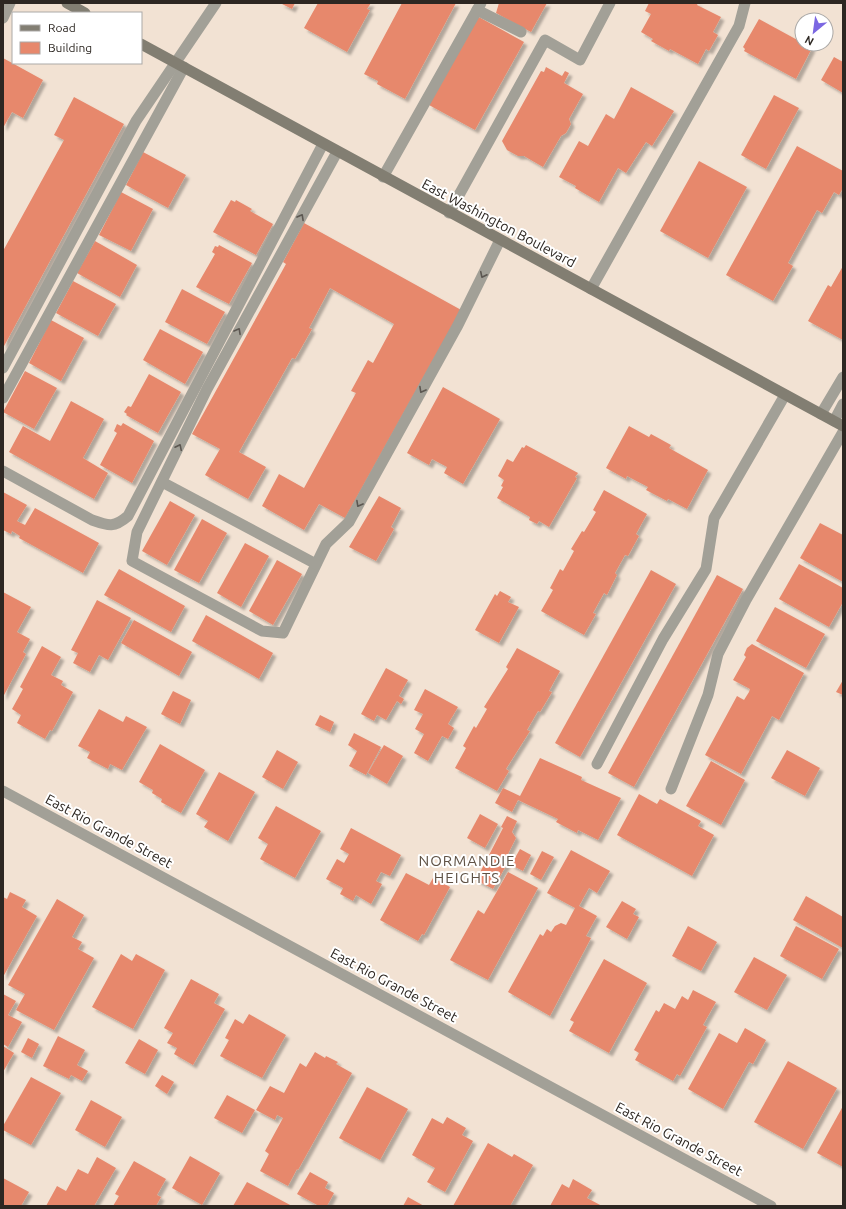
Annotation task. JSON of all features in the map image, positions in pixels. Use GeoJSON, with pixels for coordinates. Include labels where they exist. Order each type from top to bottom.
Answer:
{"type":"FeatureCollection","features":[{"type":"Feature","properties":{"kind":"main road"},"geometry":{"type":"LineString","coordinates":[[67,3],[83,12]]}},
{"type":"Feature","properties":{"kind":"main road","name":"East Washington Boulevard"},"geometry":{"type":"LineString","coordinates":[[142,45],[838,424]]}},
{"type":"Feature","properties":{"kind":"street"},"geometry":{"type":"LineString","coordinates":[[3,18],[10,3]]}},
{"type":"Feature","properties":{"kind":"street"},"geometry":{"type":"LineString","coordinates":[[3,398],[180,65],[216,3]]}},
{"type":"Feature","properties":{"kind":"street"},"geometry":{"type":"LineString","coordinates":[[449,213],[545,40],[580,60],[610,3]]}},
{"type":"Feature","properties":{"kind":"street"},"geometry":{"type":"LineString","coordinates":[[591,289],[739,26],[745,3]]}},
{"type":"Feature","properties":{"kind":"street"},"geometry":{"type":"LineString","coordinates":[[383,177],[479,6],[521,32]]}},
{"type":"Feature","properties":{"kind":"street"},"geometry":{"type":"LineString","coordinates":[[3,368],[136,121],[180,65]]}},
{"type":"Feature","properties":{"kind":"street"},"geometry":{"type":"LineString","coordinates":[[3,471],[92,520],[108,526],[119,524],[128,516],[323,144]]}},
{"type":"Feature","properties":{"kind":"street"},"geometry":{"type":"LineString","coordinates":[[337,152],[206,389],[137,532],[132,561],[262,631],[283,633],[326,544],[349,522],[458,325],[500,240]]}},
{"type":"Feature","properties":{"kind":"street"},"geometry":{"type":"LineString","coordinates":[[822,414],[843,377]]}},
{"type":"Feature","properties":{"kind":"street"},"geometry":{"type":"LineString","coordinates":[[597,764],[663,639],[706,568],[714,518],[785,395]]}},
{"type":"Feature","properties":{"kind":"street"},"geometry":{"type":"LineString","coordinates":[[838,424],[843,404]]}},
{"type":"Feature","properties":{"kind":"street"},"geometry":{"type":"LineString","coordinates":[[672,790],[708,695],[718,654],[746,600],[843,432]]}},
{"type":"Feature","properties":{"kind":"street"},"geometry":{"type":"LineString","coordinates":[[162,482],[316,564]]}},
{"type":"Feature","properties":{"kind":"street","name":"East Rio Grande Street"},"geometry":{"type":"LineString","coordinates":[[3,791],[771,1206]]}},
{"type":"Feature","properties":{"kind":"building"},"geometry":{"type":"Polygon","coordinates":[[[280,3],[295,3],[292,9],[280,3]]]}},
{"type":"Feature","properties":{"kind":"building"},"geometry":{"type":"Polygon","coordinates":[[[318,3],[371,3],[367,9],[370,10],[347,52],[304,28],[318,3]]]}},
{"type":"Feature","properties":{"kind":"building"},"geometry":{"type":"Polygon","coordinates":[[[402,3],[456,3],[405,99],[377,84],[378,81],[364,74],[402,3]]]}},
{"type":"Feature","properties":{"kind":"building"},"geometry":{"type":"Polygon","coordinates":[[[499,3],[547,3],[531,32],[496,13],[499,3]]]}},
{"type":"Feature","properties":{"kind":"building"},"geometry":{"type":"Polygon","coordinates":[[[649,3],[698,3],[697,5],[721,17],[713,32],[718,35],[709,51],[706,49],[698,64],[651,41],[653,39],[641,32],[651,14],[645,11],[649,3]]]}},
{"type":"Feature","properties":{"kind":"building"},"geometry":{"type":"Polygon","coordinates":[[[477,16],[524,42],[475,130],[429,105],[477,16]]]}},
{"type":"Feature","properties":{"kind":"building"},"geometry":{"type":"Polygon","coordinates":[[[759,19],[794,38],[794,52],[810,52],[796,79],[744,51],[745,49],[743,47],[759,19]]]}},
{"type":"Feature","properties":{"kind":"building"},"geometry":{"type":"Polygon","coordinates":[[[834,57],[843,62],[843,93],[821,80],[834,57]]]}},
{"type":"Feature","properties":{"kind":"building"},"geometry":{"type":"Polygon","coordinates":[[[3,58],[43,80],[23,118],[12,112],[3,128],[3,58]]]}},
{"type":"Feature","properties":{"kind":"building"},"geometry":{"type":"Polygon","coordinates":[[[546,67],[562,76],[565,71],[569,73],[564,83],[583,94],[569,119],[571,124],[566,133],[561,136],[543,167],[524,156],[518,156],[507,150],[502,141],[541,71],[544,72],[546,67]]]}},
{"type":"Feature","properties":{"kind":"building"},"geometry":{"type":"Polygon","coordinates":[[[631,87],[674,111],[652,146],[646,142],[626,173],[618,168],[599,202],[575,188],[576,186],[559,177],[579,141],[588,146],[606,114],[614,119],[631,87]]]}},
{"type":"Feature","properties":{"kind":"building"},"geometry":{"type":"Polygon","coordinates":[[[774,95],[799,108],[766,169],[741,155],[774,95]]]}},
{"type":"Feature","properties":{"kind":"building"},"geometry":{"type":"Polygon","coordinates":[[[74,97],[124,124],[3,348],[3,251],[64,140],[54,135],[74,97]]]}},
{"type":"Feature","properties":{"kind":"building"},"geometry":{"type":"Polygon","coordinates":[[[797,146],[843,171],[843,188],[839,195],[834,192],[822,213],[817,210],[788,263],[793,266],[773,301],[726,275],[797,146]]]}},
{"type":"Feature","properties":{"kind":"building"},"geometry":{"type":"Polygon","coordinates":[[[143,152],[186,175],[168,208],[126,185],[143,152]]]}},
{"type":"Feature","properties":{"kind":"building"},"geometry":{"type":"Polygon","coordinates":[[[699,161],[747,187],[708,258],[660,231],[699,161]]]}},
{"type":"Feature","properties":{"kind":"building"},"geometry":{"type":"Polygon","coordinates":[[[121,192],[153,209],[131,251],[99,235],[121,192]]]}},
{"type":"Feature","properties":{"kind":"building"},"geometry":{"type":"Polygon","coordinates":[[[231,200],[235,202],[236,200],[252,209],[250,211],[273,224],[256,255],[213,232],[231,200]]]}},
{"type":"Feature","properties":{"kind":"building"},"geometry":{"type":"Polygon","coordinates":[[[304,223],[463,311],[441,350],[439,349],[345,518],[319,504],[304,530],[262,506],[279,474],[304,488],[356,393],[351,391],[368,360],[373,363],[394,324],[330,288],[309,328],[312,329],[295,359],[292,358],[239,452],[266,467],[248,499],[205,475],[220,449],[192,434],[286,264],[283,262],[304,223]]]}},
{"type":"Feature","properties":{"kind":"building"},"geometry":{"type":"Polygon","coordinates":[[[95,241],[137,265],[120,297],[77,273],[95,241]]]}},
{"type":"Feature","properties":{"kind":"building"},"geometry":{"type":"Polygon","coordinates":[[[219,245],[252,263],[229,304],[196,287],[215,254],[212,252],[215,246],[218,247],[219,245]]]}},
{"type":"Feature","properties":{"kind":"building"},"geometry":{"type":"Polygon","coordinates":[[[843,266],[843,340],[808,321],[828,285],[831,287],[843,266]]]}},
{"type":"Feature","properties":{"kind":"building"},"geometry":{"type":"Polygon","coordinates":[[[73,281],[116,304],[98,336],[56,313],[73,281]]]}},
{"type":"Feature","properties":{"kind":"building"},"geometry":{"type":"Polygon","coordinates":[[[182,289],[225,312],[207,344],[165,322],[182,289]]]}},
{"type":"Feature","properties":{"kind":"building"},"geometry":{"type":"Polygon","coordinates":[[[51,320],[84,338],[61,381],[29,363],[51,320]]]}},
{"type":"Feature","properties":{"kind":"building"},"geometry":{"type":"Polygon","coordinates":[[[160,329],[203,352],[185,384],[143,360],[160,329]]]}},
{"type":"Feature","properties":{"kind":"building"},"geometry":{"type":"Polygon","coordinates":[[[25,371],[57,388],[34,429],[3,412],[25,371]]]}},
{"type":"Feature","properties":{"kind":"building"},"geometry":{"type":"Polygon","coordinates":[[[149,374],[181,392],[158,433],[126,415],[127,414],[124,412],[128,406],[131,407],[149,374]]]}},
{"type":"Feature","properties":{"kind":"building"},"geometry":{"type":"Polygon","coordinates":[[[443,387],[500,419],[463,484],[444,473],[447,467],[432,459],[429,465],[407,453],[443,387]]]}},
{"type":"Feature","properties":{"kind":"building"},"geometry":{"type":"Polygon","coordinates":[[[71,401],[104,419],[83,458],[108,473],[94,499],[9,452],[23,426],[50,441],[71,401]]]}},
{"type":"Feature","properties":{"kind":"building"},"geometry":{"type":"Polygon","coordinates":[[[123,423],[154,441],[132,483],[100,465],[117,433],[114,431],[117,424],[121,426],[123,423]]]}},
{"type":"Feature","properties":{"kind":"building"},"geometry":{"type":"Polygon","coordinates":[[[629,426],[649,437],[651,434],[671,445],[669,448],[708,470],[687,509],[646,490],[648,487],[627,476],[626,479],[606,468],[629,426]]]}},
{"type":"Feature","properties":{"kind":"building"},"geometry":{"type":"Polygon","coordinates":[[[526,445],[578,473],[575,477],[577,478],[549,527],[539,521],[537,524],[529,520],[530,517],[497,498],[503,487],[501,486],[504,480],[498,476],[507,459],[513,462],[522,447],[524,448],[526,445]]]}},
{"type":"Feature","properties":{"kind":"building"},"geometry":{"type":"Polygon","coordinates":[[[604,490],[647,514],[636,534],[639,536],[628,556],[625,555],[615,573],[617,575],[607,595],[604,593],[593,613],[596,614],[584,635],[541,611],[553,590],[550,588],[560,569],[563,571],[574,551],[571,549],[582,531],[584,532],[596,512],[593,510],[604,490]]]}},
{"type":"Feature","properties":{"kind":"building"},"geometry":{"type":"Polygon","coordinates":[[[3,492],[27,505],[17,521],[25,525],[35,508],[99,543],[83,573],[19,538],[20,536],[12,531],[11,534],[3,530],[3,492]]]}},
{"type":"Feature","properties":{"kind":"building"},"geometry":{"type":"Polygon","coordinates":[[[379,496],[401,508],[391,527],[394,529],[376,561],[349,547],[379,496]]]}},
{"type":"Feature","properties":{"kind":"building"},"geometry":{"type":"Polygon","coordinates":[[[170,501],[195,515],[167,565],[142,551],[170,501]]]}},
{"type":"Feature","properties":{"kind":"building"},"geometry":{"type":"Polygon","coordinates":[[[202,519],[227,533],[199,583],[174,570],[202,519]]]}},
{"type":"Feature","properties":{"kind":"building"},"geometry":{"type":"Polygon","coordinates":[[[820,523],[843,535],[843,582],[800,558],[820,523]]]}},
{"type":"Feature","properties":{"kind":"building"},"geometry":{"type":"Polygon","coordinates":[[[245,543],[269,556],[241,607],[217,593],[245,543]]]}},
{"type":"Feature","properties":{"kind":"building"},"geometry":{"type":"Polygon","coordinates":[[[277,560],[302,574],[273,625],[249,611],[277,560]]]}},
{"type":"Feature","properties":{"kind":"building"},"geometry":{"type":"Polygon","coordinates":[[[799,564],[843,588],[843,602],[829,627],[779,599],[799,564]]]}},
{"type":"Feature","properties":{"kind":"building"},"geometry":{"type":"Polygon","coordinates":[[[119,569],[185,606],[171,632],[104,595],[119,569]]]}},
{"type":"Feature","properties":{"kind":"building"},"geometry":{"type":"Polygon","coordinates":[[[651,570],[676,584],[580,757],[555,743],[651,570]]]}},
{"type":"Feature","properties":{"kind":"building"},"geometry":{"type":"Polygon","coordinates":[[[717,575],[743,589],[634,787],[608,773],[717,575]]]}},
{"type":"Feature","properties":{"kind":"building"},"geometry":{"type":"Polygon","coordinates":[[[500,591],[511,597],[508,602],[519,607],[499,643],[475,630],[495,594],[497,596],[500,591]]]}},
{"type":"Feature","properties":{"kind":"building"},"geometry":{"type":"Polygon","coordinates":[[[3,592],[31,607],[17,632],[30,639],[23,652],[26,654],[3,697],[3,592]]]}},
{"type":"Feature","properties":{"kind":"building"},"geometry":{"type":"Polygon","coordinates":[[[97,600],[131,618],[108,660],[99,655],[90,672],[73,663],[78,653],[71,650],[97,600]]]}},
{"type":"Feature","properties":{"kind":"building"},"geometry":{"type":"Polygon","coordinates":[[[775,607],[825,634],[806,668],[756,641],[775,607]]]}},
{"type":"Feature","properties":{"kind":"building"},"geometry":{"type":"Polygon","coordinates":[[[206,615],[273,653],[259,679],[192,641],[206,615]]]}},
{"type":"Feature","properties":{"kind":"building"},"geometry":{"type":"Polygon","coordinates":[[[134,620],[192,652],[179,676],[121,643],[134,620]]]}},
{"type":"Feature","properties":{"kind":"building"},"geometry":{"type":"Polygon","coordinates":[[[752,644],[804,673],[779,720],[772,716],[741,774],[705,755],[737,696],[744,700],[749,692],[750,689],[733,680],[746,657],[744,655],[747,648],[752,644]]]}},
{"type":"Feature","properties":{"kind":"building"},"geometry":{"type":"Polygon","coordinates":[[[42,646],[61,657],[51,675],[63,681],[61,685],[73,692],[52,731],[50,730],[45,739],[17,723],[21,715],[12,709],[23,689],[20,687],[42,646]]]}},
{"type":"Feature","properties":{"kind":"building"},"geometry":{"type":"Polygon","coordinates":[[[517,648],[560,671],[549,691],[552,692],[540,712],[538,711],[527,730],[530,731],[506,769],[509,771],[497,791],[455,768],[466,748],[463,746],[474,726],[476,728],[487,709],[484,707],[508,669],[506,667],[517,648]]]}},
{"type":"Feature","properties":{"kind":"building"},"geometry":{"type":"Polygon","coordinates":[[[386,668],[408,680],[399,696],[404,699],[401,704],[397,701],[386,720],[377,715],[374,721],[361,714],[386,668]]]}},
{"type":"Feature","properties":{"kind":"building"},"geometry":{"type":"Polygon","coordinates":[[[843,680],[843,695],[836,692],[843,680]]]}},
{"type":"Feature","properties":{"kind":"building"},"geometry":{"type":"Polygon","coordinates":[[[425,689],[458,707],[448,724],[454,728],[448,739],[442,736],[428,761],[414,753],[424,734],[415,729],[423,714],[414,710],[425,689]]]}},
{"type":"Feature","properties":{"kind":"building"},"geometry":{"type":"Polygon","coordinates":[[[173,691],[191,700],[180,724],[161,714],[173,691]]]}},
{"type":"Feature","properties":{"kind":"building"},"geometry":{"type":"Polygon","coordinates":[[[99,709],[123,722],[126,716],[147,727],[122,770],[110,764],[108,769],[87,758],[90,752],[78,746],[99,709]]]}},
{"type":"Feature","properties":{"kind":"building"},"geometry":{"type":"Polygon","coordinates":[[[320,715],[334,722],[330,732],[315,725],[320,715]]]}},
{"type":"Feature","properties":{"kind":"building"},"geometry":{"type":"Polygon","coordinates":[[[354,733],[381,747],[366,775],[349,766],[357,751],[348,745],[354,733]]]}},
{"type":"Feature","properties":{"kind":"building"},"geometry":{"type":"Polygon","coordinates":[[[160,744],[205,770],[181,813],[161,802],[162,799],[152,793],[153,790],[139,782],[160,744]]]}},
{"type":"Feature","properties":{"kind":"building"},"geometry":{"type":"Polygon","coordinates":[[[384,745],[403,756],[387,784],[368,773],[384,745]]]}},
{"type":"Feature","properties":{"kind":"building"},"geometry":{"type":"Polygon","coordinates":[[[277,750],[298,762],[283,789],[262,777],[277,750]]]}},
{"type":"Feature","properties":{"kind":"building"},"geometry":{"type":"Polygon","coordinates":[[[787,750],[820,768],[805,796],[771,778],[787,750]]]}},
{"type":"Feature","properties":{"kind":"building"},"geometry":{"type":"Polygon","coordinates":[[[540,758],[582,777],[581,780],[621,798],[598,840],[578,830],[577,833],[556,822],[558,819],[518,800],[512,812],[495,803],[503,788],[520,796],[540,758]]]}},
{"type":"Feature","properties":{"kind":"building"},"geometry":{"type":"Polygon","coordinates":[[[711,761],[745,780],[721,825],[686,806],[711,761]]]}},
{"type":"Feature","properties":{"kind":"building"},"geometry":{"type":"Polygon","coordinates":[[[219,772],[255,792],[228,841],[204,827],[208,821],[196,814],[219,772]]]}},
{"type":"Feature","properties":{"kind":"building"},"geometry":{"type":"Polygon","coordinates":[[[639,794],[657,804],[660,799],[701,821],[698,826],[714,835],[692,876],[617,835],[639,794]]]}},
{"type":"Feature","properties":{"kind":"building"},"geometry":{"type":"Polygon","coordinates":[[[276,806],[321,831],[295,878],[260,859],[268,844],[258,838],[276,806]]]}},
{"type":"Feature","properties":{"kind":"building"},"geometry":{"type":"Polygon","coordinates":[[[480,814],[498,824],[485,848],[467,838],[480,814]]]}},
{"type":"Feature","properties":{"kind":"building"},"geometry":{"type":"Polygon","coordinates":[[[507,816],[517,821],[512,832],[516,838],[504,862],[507,864],[493,889],[476,880],[503,828],[501,827],[507,816]]]}},
{"type":"Feature","properties":{"kind":"building"},"geometry":{"type":"Polygon","coordinates":[[[351,828],[401,855],[390,876],[381,872],[376,881],[382,884],[371,904],[356,895],[353,901],[340,894],[343,888],[326,879],[337,859],[344,863],[349,854],[340,849],[351,828]]]}},
{"type":"Feature","properties":{"kind":"building"},"geometry":{"type":"Polygon","coordinates":[[[520,849],[531,855],[523,871],[511,865],[520,849]]]}},
{"type":"Feature","properties":{"kind":"building"},"geometry":{"type":"Polygon","coordinates":[[[571,850],[610,871],[597,893],[589,888],[579,906],[597,916],[586,936],[591,938],[550,1016],[508,992],[540,934],[543,936],[547,929],[551,932],[555,926],[561,923],[566,925],[575,908],[547,893],[571,850]]]}},
{"type":"Feature","properties":{"kind":"building"},"geometry":{"type":"Polygon","coordinates":[[[542,851],[554,857],[541,880],[530,874],[542,851]]]}},
{"type":"Feature","properties":{"kind":"building"},"geometry":{"type":"Polygon","coordinates":[[[508,872],[538,888],[488,980],[450,960],[478,910],[484,914],[508,872]]]}},
{"type":"Feature","properties":{"kind":"building"},"geometry":{"type":"Polygon","coordinates":[[[406,873],[429,885],[433,878],[450,887],[424,935],[422,934],[418,941],[380,920],[406,873]]]}},
{"type":"Feature","properties":{"kind":"building"},"geometry":{"type":"Polygon","coordinates":[[[10,892],[26,900],[22,907],[37,916],[3,977],[3,897],[7,899],[10,892]]]}},
{"type":"Feature","properties":{"kind":"building"},"geometry":{"type":"Polygon","coordinates":[[[806,896],[843,917],[843,948],[793,920],[806,896]]]}},
{"type":"Feature","properties":{"kind":"building"},"geometry":{"type":"Polygon","coordinates":[[[57,899],[84,915],[72,937],[82,942],[78,949],[94,958],[54,1030],[16,1010],[25,994],[8,985],[57,899]]]}},
{"type":"Feature","properties":{"kind":"building"},"geometry":{"type":"Polygon","coordinates":[[[622,901],[636,909],[633,914],[639,917],[627,939],[606,927],[622,901]]]}},
{"type":"Feature","properties":{"kind":"building"},"geometry":{"type":"Polygon","coordinates":[[[688,926],[717,942],[701,971],[672,956],[688,926]]]}},
{"type":"Feature","properties":{"kind":"building"},"geometry":{"type":"Polygon","coordinates":[[[796,926],[839,949],[822,979],[780,956],[796,926]]]}},
{"type":"Feature","properties":{"kind":"building"},"geometry":{"type":"Polygon","coordinates":[[[121,954],[132,961],[136,954],[165,970],[133,1029],[92,1007],[121,954]]]}},
{"type":"Feature","properties":{"kind":"building"},"geometry":{"type":"Polygon","coordinates":[[[754,957],[787,975],[767,1010],[734,992],[754,957]]]}},
{"type":"Feature","properties":{"kind":"building"},"geometry":{"type":"Polygon","coordinates":[[[604,959],[647,983],[609,1053],[569,1031],[574,1022],[570,1020],[604,959]]]}},
{"type":"Feature","properties":{"kind":"building"},"geometry":{"type":"Polygon","coordinates":[[[191,979],[219,994],[214,1003],[225,1009],[193,1065],[174,1054],[177,1048],[167,1043],[173,1033],[164,1028],[191,979]]]}},
{"type":"Feature","properties":{"kind":"building"},"geometry":{"type":"Polygon","coordinates":[[[693,990],[716,1002],[703,1025],[707,1027],[680,1076],[677,1074],[673,1081],[635,1060],[639,1053],[634,1050],[656,1010],[659,1012],[664,1003],[675,1009],[682,996],[688,1000],[693,990]]]}},
{"type":"Feature","properties":{"kind":"building"},"geometry":{"type":"Polygon","coordinates":[[[3,994],[16,1001],[8,1015],[22,1022],[8,1047],[3,1044],[3,994]]]}},
{"type":"Feature","properties":{"kind":"building"},"geometry":{"type":"Polygon","coordinates":[[[249,1014],[286,1035],[262,1078],[220,1056],[229,1040],[225,1038],[235,1019],[243,1024],[249,1014]]]}},
{"type":"Feature","properties":{"kind":"building"},"geometry":{"type":"Polygon","coordinates":[[[745,1028],[766,1040],[753,1064],[749,1062],[723,1109],[688,1089],[719,1033],[737,1043],[745,1028]]]}},
{"type":"Feature","properties":{"kind":"building"},"geometry":{"type":"Polygon","coordinates":[[[58,1036],[85,1050],[77,1065],[88,1071],[82,1081],[71,1075],[69,1079],[43,1066],[58,1036]]]}},
{"type":"Feature","properties":{"kind":"building"},"geometry":{"type":"Polygon","coordinates":[[[28,1038],[39,1044],[32,1058],[21,1052],[28,1038]]]}},
{"type":"Feature","properties":{"kind":"building"},"geometry":{"type":"Polygon","coordinates":[[[139,1039],[158,1050],[145,1074],[125,1063],[139,1039]]]}},
{"type":"Feature","properties":{"kind":"building"},"geometry":{"type":"Polygon","coordinates":[[[3,1046],[14,1053],[3,1072],[3,1046]]]}},
{"type":"Feature","properties":{"kind":"building"},"geometry":{"type":"Polygon","coordinates":[[[315,1052],[325,1058],[326,1056],[338,1062],[336,1064],[352,1073],[288,1186],[260,1171],[269,1154],[265,1151],[283,1118],[277,1115],[275,1120],[256,1110],[270,1086],[284,1093],[300,1063],[306,1067],[315,1052]]]}},
{"type":"Feature","properties":{"kind":"building"},"geometry":{"type":"Polygon","coordinates":[[[788,1061],[837,1088],[803,1149],[754,1122],[788,1061]]]}},
{"type":"Feature","properties":{"kind":"building"},"geometry":{"type":"Polygon","coordinates":[[[162,1075],[174,1082],[167,1094],[155,1086],[162,1075]]]}},
{"type":"Feature","properties":{"kind":"building"},"geometry":{"type":"Polygon","coordinates":[[[31,1077],[61,1093],[31,1145],[3,1130],[3,1126],[31,1077]]]}},
{"type":"Feature","properties":{"kind":"building"},"geometry":{"type":"Polygon","coordinates":[[[367,1087],[408,1109],[380,1160],[339,1138],[367,1087]]]}},
{"type":"Feature","properties":{"kind":"building"},"geometry":{"type":"Polygon","coordinates":[[[227,1095],[255,1110],[242,1133],[214,1118],[227,1095]]]}},
{"type":"Feature","properties":{"kind":"building"},"geometry":{"type":"Polygon","coordinates":[[[91,1100],[122,1117],[105,1147],[75,1130],[91,1100]]]}},
{"type":"Feature","properties":{"kind":"building"},"geometry":{"type":"Polygon","coordinates":[[[843,1106],[843,1167],[817,1153],[843,1106]]]}},
{"type":"Feature","properties":{"kind":"building"},"geometry":{"type":"Polygon","coordinates":[[[447,1117],[466,1128],[462,1135],[473,1141],[445,1192],[427,1182],[435,1168],[412,1155],[432,1118],[443,1124],[447,1117]]]}},
{"type":"Feature","properties":{"kind":"building"},"geometry":{"type":"Polygon","coordinates":[[[488,1143],[512,1157],[514,1154],[533,1165],[510,1206],[453,1206],[488,1143]]]}},
{"type":"Feature","properties":{"kind":"building"},"geometry":{"type":"Polygon","coordinates":[[[190,1156],[220,1173],[202,1205],[172,1188],[190,1156]]]}},
{"type":"Feature","properties":{"kind":"building"},"geometry":{"type":"Polygon","coordinates":[[[97,1157],[116,1168],[94,1206],[46,1206],[57,1186],[66,1191],[78,1169],[88,1174],[97,1157]]]}},
{"type":"Feature","properties":{"kind":"building"},"geometry":{"type":"Polygon","coordinates":[[[134,1161],[166,1179],[157,1195],[161,1197],[156,1206],[113,1206],[119,1196],[115,1194],[134,1161]]]}},
{"type":"Feature","properties":{"kind":"building"},"geometry":{"type":"Polygon","coordinates":[[[310,1172],[328,1182],[325,1188],[334,1193],[327,1206],[319,1206],[297,1194],[310,1172]]]}},
{"type":"Feature","properties":{"kind":"building"},"geometry":{"type":"Polygon","coordinates":[[[3,1178],[29,1192],[21,1206],[3,1206],[3,1178]]]}},
{"type":"Feature","properties":{"kind":"building"},"geometry":{"type":"Polygon","coordinates":[[[573,1179],[592,1190],[587,1198],[602,1206],[550,1206],[562,1184],[569,1188],[573,1179]]]}},
{"type":"Feature","properties":{"kind":"building"},"geometry":{"type":"Polygon","coordinates":[[[247,1182],[292,1206],[233,1206],[247,1182]]]}},
{"type":"Feature","properties":{"kind":"building"},"geometry":{"type":"Polygon","coordinates":[[[408,1197],[424,1206],[403,1206],[408,1197]]]}},
{"type":"Feature","properties":{"kind":"district","name":"NORMANDIE HEIGHTS"},"geometry":{"type":"Point","coordinates":[467,870]}}]}
